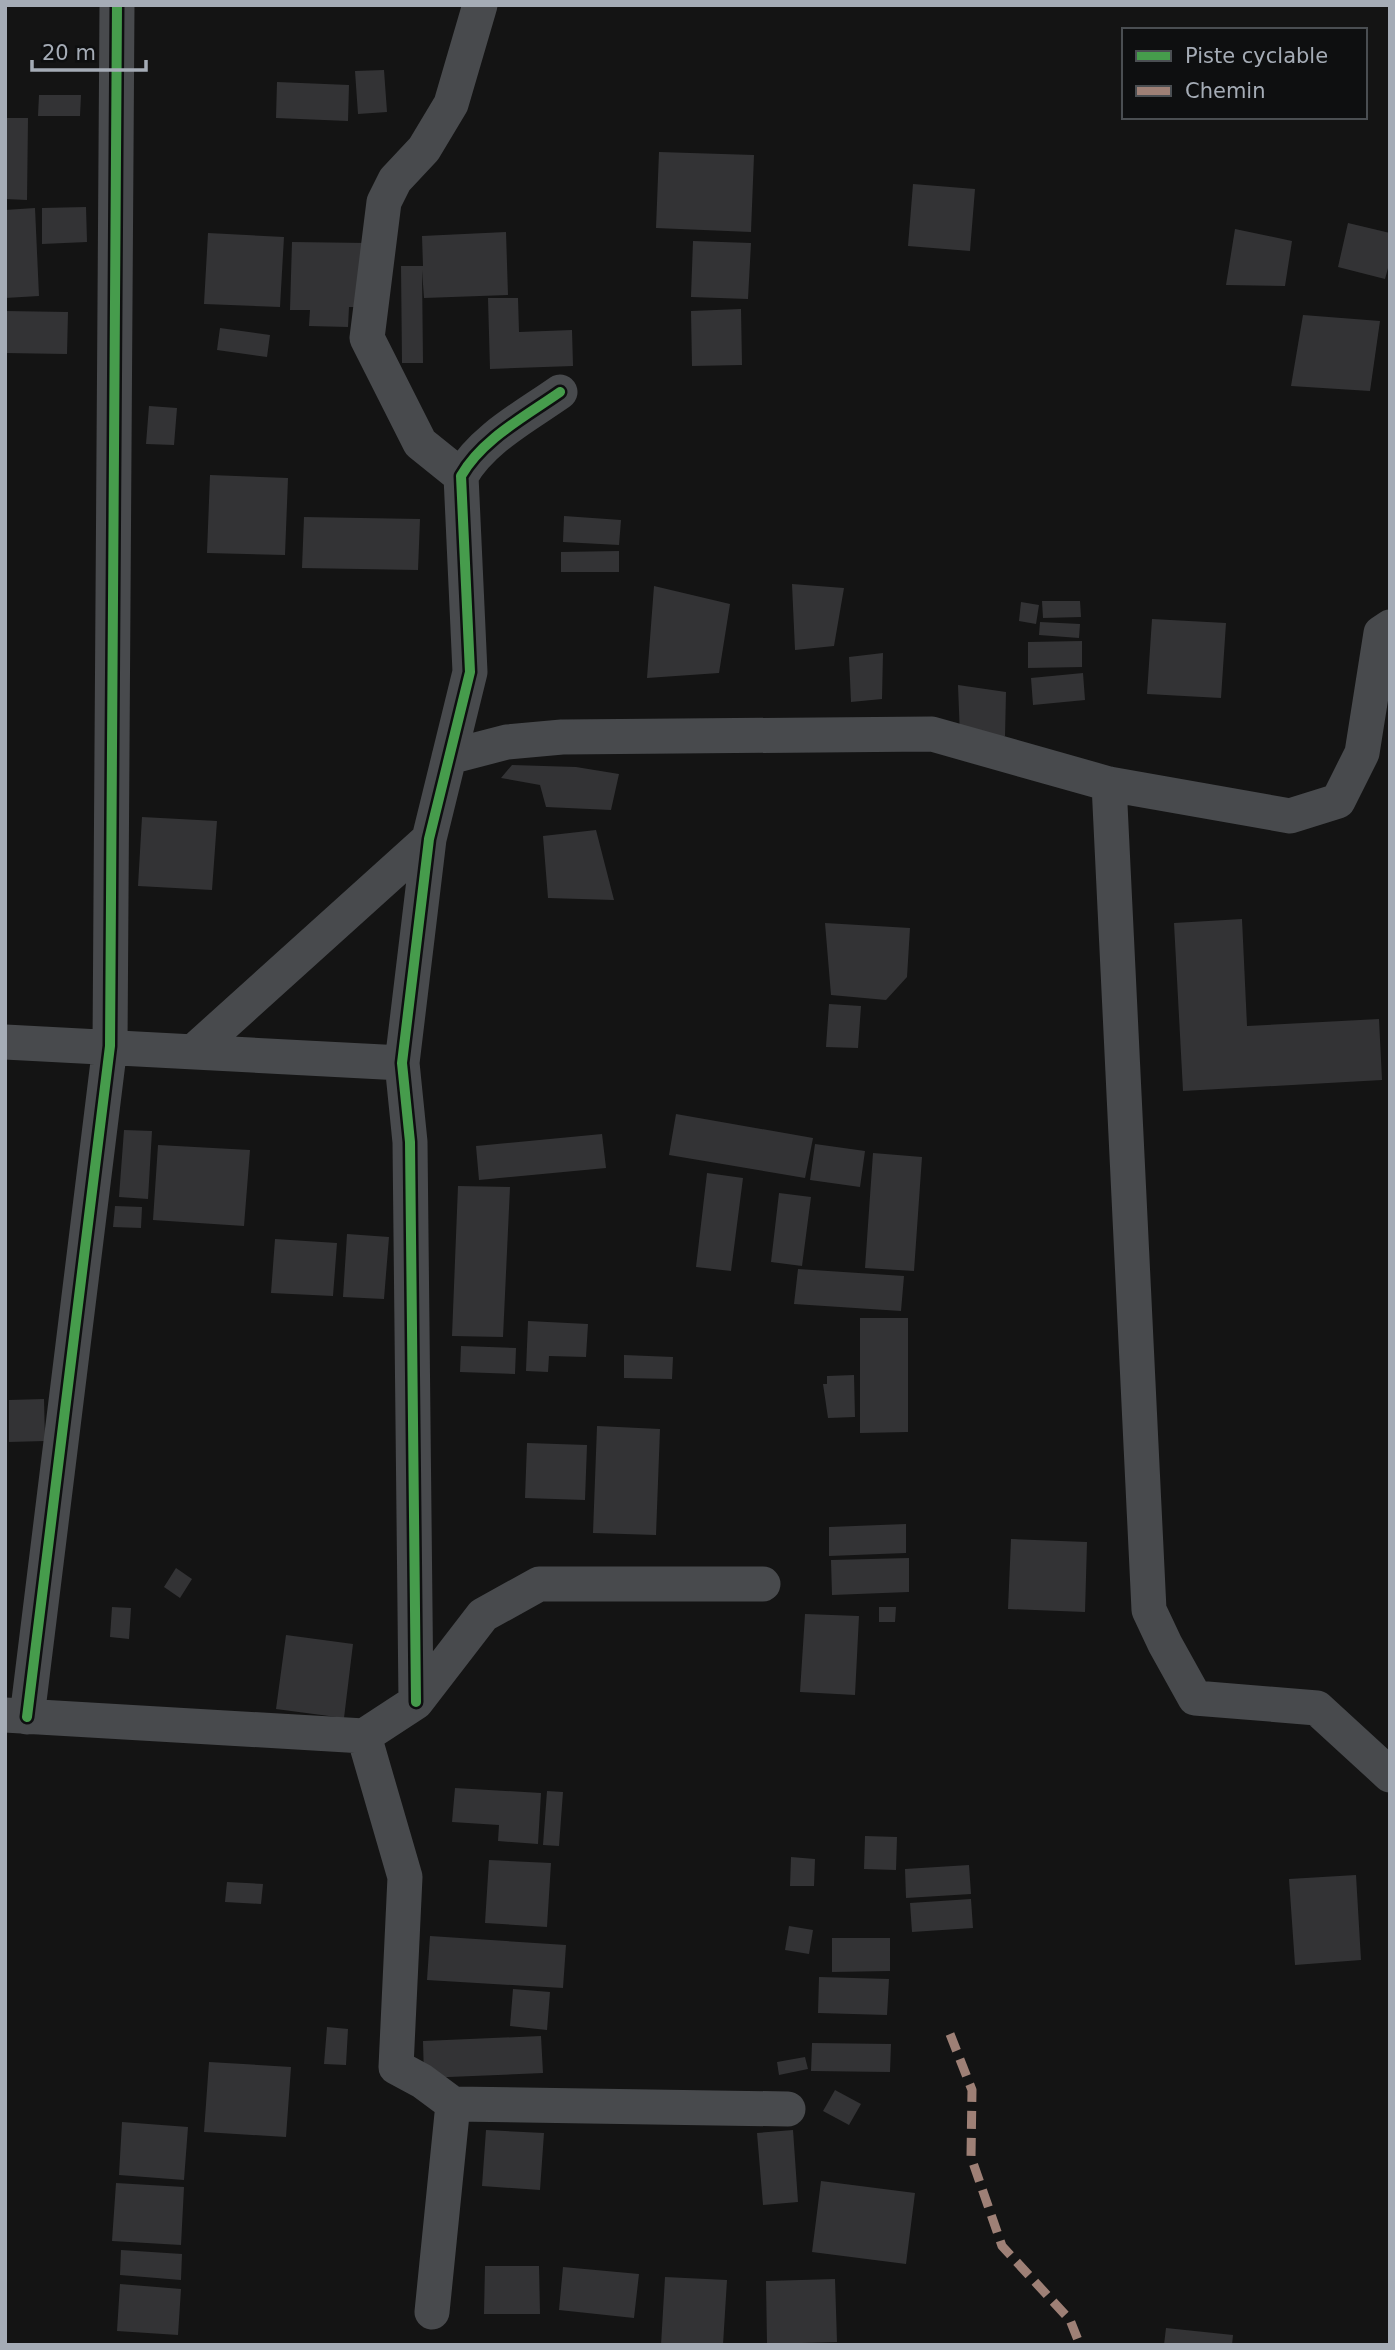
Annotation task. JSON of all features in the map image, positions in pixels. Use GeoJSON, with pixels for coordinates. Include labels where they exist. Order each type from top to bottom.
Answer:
{"type":"FeatureCollection","features":[{"type":"Feature","properties":{"kind":"street"},"geometry":{"type":"LineString","coordinates":[[117,5],[110,1046],[16,1716],[364,1736],[416,1702],[483,1615],[539,1584],[763,1584]]}},
{"type":"Feature","properties":{"kind":"street"},"geometry":{"type":"LineString","coordinates":[[461,476],[421,443],[367,338],[384,202],[395,180],[424,149],[451,104],[480,5]]}},
{"type":"Feature","properties":{"kind":"street"},"geometry":{"type":"LineString","coordinates":[[416,1702],[410,1142],[402,1063],[429,839],[470,672],[461,476],[469,461],[483,447],[560,392]]}},
{"type":"Feature","properties":{"kind":"street"},"geometry":{"type":"LineString","coordinates":[[449,757],[507,742],[562,737],[932,734],[1109,783],[1290,816],[1338,801],[1362,753],[1381,633],[1390,627]]}},
{"type":"Feature","properties":{"kind":"street"},"geometry":{"type":"LineString","coordinates":[[1109,783],[1149,1610],[1195,1698],[1317,1708],[1390,1775]]}},
{"type":"Feature","properties":{"kind":"street"},"geometry":{"type":"LineString","coordinates":[[194,1051],[429,839]]}},
{"type":"Feature","properties":{"kind":"street"},"geometry":{"type":"LineString","coordinates":[[5,1042],[402,1063]]}},
{"type":"Feature","properties":{"kind":"street"},"geometry":{"type":"LineString","coordinates":[[364,1736],[405,1877],[396,2067],[422,2081],[453,2104],[788,2109]]}},
{"type":"Feature","properties":{"kind":"street"},"geometry":{"type":"LineString","coordinates":[[432,2312],[453,2104]]}},
{"type":"Feature","properties":{"kind":"building"},"geometry":{"type":"Polygon","coordinates":[[[384,70],[387,112],[358,114],[355,71],[384,70]]]}},
{"type":"Feature","properties":{"kind":"building"},"geometry":{"type":"Polygon","coordinates":[[[277,82],[349,85],[348,121],[276,118],[277,82]]]}},
{"type":"Feature","properties":{"kind":"building"},"geometry":{"type":"Polygon","coordinates":[[[39,95],[81,95],[80,116],[38,116],[39,95]]]}},
{"type":"Feature","properties":{"kind":"building"},"geometry":{"type":"Polygon","coordinates":[[[5,118],[28,118],[27,200],[5,199],[5,118]]]}},
{"type":"Feature","properties":{"kind":"building"},"geometry":{"type":"Polygon","coordinates":[[[659,152],[754,155],[751,232],[656,228],[659,152]]]}},
{"type":"Feature","properties":{"kind":"building"},"geometry":{"type":"Polygon","coordinates":[[[913,184],[975,189],[970,251],[908,246],[913,184]]]}},
{"type":"Feature","properties":{"kind":"building"},"geometry":{"type":"Polygon","coordinates":[[[86,207],[87,242],[42,244],[42,208],[86,207]]]}},
{"type":"Feature","properties":{"kind":"building"},"geometry":{"type":"Polygon","coordinates":[[[35,208],[39,296],[5,298],[5,210],[35,208]]]}},
{"type":"Feature","properties":{"kind":"building"},"geometry":{"type":"Polygon","coordinates":[[[1348,223],[1390,233],[1390,261],[1385,279],[1338,267],[1348,223]]]}},
{"type":"Feature","properties":{"kind":"building"},"geometry":{"type":"Polygon","coordinates":[[[1235,229],[1292,241],[1285,286],[1226,285],[1235,229]]]}},
{"type":"Feature","properties":{"kind":"building"},"geometry":{"type":"Polygon","coordinates":[[[506,232],[508,295],[424,298],[422,270],[423,363],[402,363],[401,266],[423,266],[422,236],[506,232]]]}},
{"type":"Feature","properties":{"kind":"building"},"geometry":{"type":"Polygon","coordinates":[[[208,233],[284,237],[280,307],[204,304],[208,233]]]}},
{"type":"Feature","properties":{"kind":"building"},"geometry":{"type":"Polygon","coordinates":[[[693,241],[751,243],[748,299],[691,297],[693,241]]]}},
{"type":"Feature","properties":{"kind":"building"},"geometry":{"type":"Polygon","coordinates":[[[292,242],[367,243],[365,307],[349,307],[348,327],[309,326],[310,310],[290,310],[292,242]]]}},
{"type":"Feature","properties":{"kind":"building"},"geometry":{"type":"Polygon","coordinates":[[[488,298],[518,298],[519,332],[572,330],[573,366],[490,369],[488,298]]]}},
{"type":"Feature","properties":{"kind":"building"},"geometry":{"type":"Polygon","coordinates":[[[741,309],[742,365],[692,366],[691,311],[741,309]]]}},
{"type":"Feature","properties":{"kind":"building"},"geometry":{"type":"Polygon","coordinates":[[[5,311],[68,312],[67,354],[5,353],[5,311]]]}},
{"type":"Feature","properties":{"kind":"building"},"geometry":{"type":"Polygon","coordinates":[[[1303,315],[1380,321],[1370,391],[1291,386],[1303,315]]]}},
{"type":"Feature","properties":{"kind":"building"},"geometry":{"type":"Polygon","coordinates":[[[220,328],[270,335],[267,357],[217,350],[220,328]]]}},
{"type":"Feature","properties":{"kind":"building"},"geometry":{"type":"Polygon","coordinates":[[[149,406],[177,408],[174,445],[146,444],[149,406]]]}},
{"type":"Feature","properties":{"kind":"building"},"geometry":{"type":"Polygon","coordinates":[[[210,475],[288,478],[285,555],[207,553],[210,475]]]}},
{"type":"Feature","properties":{"kind":"building"},"geometry":{"type":"Polygon","coordinates":[[[564,516],[621,520],[619,545],[563,542],[564,516]]]}},
{"type":"Feature","properties":{"kind":"building"},"geometry":{"type":"Polygon","coordinates":[[[304,517],[420,519],[418,570],[302,568],[304,517]]]}},
{"type":"Feature","properties":{"kind":"building"},"geometry":{"type":"Polygon","coordinates":[[[619,551],[619,572],[561,572],[561,552],[619,551]]]}},
{"type":"Feature","properties":{"kind":"building"},"geometry":{"type":"Polygon","coordinates":[[[792,584],[844,588],[834,646],[795,650],[792,584]]]}},
{"type":"Feature","properties":{"kind":"building"},"geometry":{"type":"Polygon","coordinates":[[[654,586],[730,604],[719,673],[647,678],[654,586]]]}},
{"type":"Feature","properties":{"kind":"building"},"geometry":{"type":"Polygon","coordinates":[[[1042,601],[1080,601],[1081,617],[1043,618],[1042,601]]]}},
{"type":"Feature","properties":{"kind":"building"},"geometry":{"type":"Polygon","coordinates":[[[1021,602],[1039,605],[1036,624],[1019,621],[1021,602]]]}},
{"type":"Feature","properties":{"kind":"building"},"geometry":{"type":"Polygon","coordinates":[[[1152,619],[1226,623],[1221,698],[1147,694],[1152,619]]]}},
{"type":"Feature","properties":{"kind":"building"},"geometry":{"type":"Polygon","coordinates":[[[1040,622],[1080,624],[1079,638],[1039,635],[1040,622]]]}},
{"type":"Feature","properties":{"kind":"building"},"geometry":{"type":"Polygon","coordinates":[[[1082,641],[1082,667],[1028,668],[1028,642],[1082,641]]]}},
{"type":"Feature","properties":{"kind":"building"},"geometry":{"type":"Polygon","coordinates":[[[883,653],[882,699],[851,702],[849,657],[883,653]]]}},
{"type":"Feature","properties":{"kind":"building"},"geometry":{"type":"Polygon","coordinates":[[[1083,673],[1085,700],[1033,705],[1031,678],[1083,673]]]}},
{"type":"Feature","properties":{"kind":"building"},"geometry":{"type":"Polygon","coordinates":[[[958,685],[1006,692],[1005,736],[960,736],[958,685]]]}},
{"type":"Feature","properties":{"kind":"building"},"geometry":{"type":"Polygon","coordinates":[[[512,765],[576,767],[619,774],[611,810],[546,807],[540,785],[501,778],[512,765]]]}},
{"type":"Feature","properties":{"kind":"building"},"geometry":{"type":"Polygon","coordinates":[[[142,817],[217,821],[212,890],[138,886],[142,817]]]}},
{"type":"Feature","properties":{"kind":"building"},"geometry":{"type":"Polygon","coordinates":[[[596,830],[614,900],[548,898],[543,836],[596,830]]]}},
{"type":"Feature","properties":{"kind":"building"},"geometry":{"type":"Polygon","coordinates":[[[1242,919],[1247,1026],[1379,1019],[1382,1080],[1183,1091],[1174,923],[1242,919]]]}},
{"type":"Feature","properties":{"kind":"building"},"geometry":{"type":"Polygon","coordinates":[[[825,923],[910,928],[907,977],[886,1000],[831,995],[825,923]]]}},
{"type":"Feature","properties":{"kind":"building"},"geometry":{"type":"Polygon","coordinates":[[[829,1004],[861,1006],[858,1048],[826,1047],[829,1004]]]}},
{"type":"Feature","properties":{"kind":"building"},"geometry":{"type":"Polygon","coordinates":[[[676,1114],[813,1138],[805,1178],[669,1155],[676,1114]]]}},
{"type":"Feature","properties":{"kind":"building"},"geometry":{"type":"Polygon","coordinates":[[[124,1130],[152,1131],[148,1199],[119,1197],[124,1130]]]}},
{"type":"Feature","properties":{"kind":"building"},"geometry":{"type":"Polygon","coordinates":[[[602,1134],[606,1168],[479,1180],[476,1146],[602,1134]]]}},
{"type":"Feature","properties":{"kind":"building"},"geometry":{"type":"Polygon","coordinates":[[[815,1144],[865,1151],[860,1187],[810,1180],[815,1144]]]}},
{"type":"Feature","properties":{"kind":"building"},"geometry":{"type":"Polygon","coordinates":[[[158,1145],[250,1150],[244,1226],[153,1220],[158,1145]]]}},
{"type":"Feature","properties":{"kind":"building"},"geometry":{"type":"Polygon","coordinates":[[[873,1153],[922,1157],[914,1271],[865,1268],[873,1153]]]}},
{"type":"Feature","properties":{"kind":"building"},"geometry":{"type":"Polygon","coordinates":[[[707,1173],[743,1178],[731,1271],[696,1267],[707,1173]]]}},
{"type":"Feature","properties":{"kind":"building"},"geometry":{"type":"Polygon","coordinates":[[[458,1186],[510,1187],[503,1337],[452,1336],[458,1186]]]}},
{"type":"Feature","properties":{"kind":"building"},"geometry":{"type":"Polygon","coordinates":[[[779,1193],[811,1197],[802,1266],[771,1262],[779,1193]]]}},
{"type":"Feature","properties":{"kind":"building"},"geometry":{"type":"Polygon","coordinates":[[[115,1206],[142,1207],[141,1228],[113,1227],[115,1206]]]}},
{"type":"Feature","properties":{"kind":"building"},"geometry":{"type":"Polygon","coordinates":[[[347,1234],[389,1237],[384,1299],[343,1297],[347,1234]]]}},
{"type":"Feature","properties":{"kind":"building"},"geometry":{"type":"Polygon","coordinates":[[[275,1239],[337,1243],[333,1296],[271,1293],[275,1239]]]}},
{"type":"Feature","properties":{"kind":"building"},"geometry":{"type":"Polygon","coordinates":[[[798,1269],[904,1276],[901,1311],[794,1304],[798,1269]]]}},
{"type":"Feature","properties":{"kind":"building"},"geometry":{"type":"Polygon","coordinates":[[[860,1318],[908,1318],[908,1432],[860,1433],[860,1318]]]}},
{"type":"Feature","properties":{"kind":"building"},"geometry":{"type":"Polygon","coordinates":[[[528,1321],[588,1324],[586,1357],[549,1356],[548,1372],[526,1371],[528,1321]]]}},
{"type":"Feature","properties":{"kind":"building"},"geometry":{"type":"Polygon","coordinates":[[[461,1346],[516,1348],[515,1374],[460,1372],[461,1346]]]}},
{"type":"Feature","properties":{"kind":"building"},"geometry":{"type":"Polygon","coordinates":[[[624,1355],[673,1357],[672,1379],[624,1378],[624,1355]]]}},
{"type":"Feature","properties":{"kind":"building"},"geometry":{"type":"Polygon","coordinates":[[[854,1375],[855,1417],[828,1418],[823,1384],[827,1384],[827,1376],[854,1375]]]}},
{"type":"Feature","properties":{"kind":"building"},"geometry":{"type":"Polygon","coordinates":[[[44,1399],[45,1441],[9,1442],[9,1400],[44,1399]]]}},
{"type":"Feature","properties":{"kind":"building"},"geometry":{"type":"Polygon","coordinates":[[[597,1426],[660,1429],[656,1535],[593,1533],[597,1426]]]}},
{"type":"Feature","properties":{"kind":"building"},"geometry":{"type":"Polygon","coordinates":[[[527,1443],[587,1445],[585,1500],[525,1498],[527,1443]]]}},
{"type":"Feature","properties":{"kind":"building"},"geometry":{"type":"Polygon","coordinates":[[[906,1524],[906,1553],[829,1556],[829,1527],[906,1524]]]}},
{"type":"Feature","properties":{"kind":"building"},"geometry":{"type":"Polygon","coordinates":[[[1011,1539],[1087,1542],[1085,1612],[1008,1609],[1011,1539]]]}},
{"type":"Feature","properties":{"kind":"building"},"geometry":{"type":"Polygon","coordinates":[[[909,1558],[909,1592],[832,1595],[831,1560],[909,1558]]]}},
{"type":"Feature","properties":{"kind":"building"},"geometry":{"type":"Polygon","coordinates":[[[176,1568],[192,1579],[180,1598],[164,1587],[176,1568]]]}},
{"type":"Feature","properties":{"kind":"building"},"geometry":{"type":"Polygon","coordinates":[[[112,1607],[131,1608],[129,1639],[110,1637],[112,1607]]]}},
{"type":"Feature","properties":{"kind":"building"},"geometry":{"type":"Polygon","coordinates":[[[879,1607],[896,1607],[895,1622],[879,1622],[879,1607]]]}},
{"type":"Feature","properties":{"kind":"building"},"geometry":{"type":"Polygon","coordinates":[[[805,1614],[859,1616],[855,1695],[800,1692],[805,1614]]]}},
{"type":"Feature","properties":{"kind":"building"},"geometry":{"type":"Polygon","coordinates":[[[286,1635],[353,1644],[344,1718],[276,1709],[286,1635]]]}},
{"type":"Feature","properties":{"kind":"building"},"geometry":{"type":"Polygon","coordinates":[[[455,1788],[541,1793],[538,1844],[498,1841],[499,1825],[452,1822],[455,1788]]]}},
{"type":"Feature","properties":{"kind":"building"},"geometry":{"type":"Polygon","coordinates":[[[547,1791],[563,1792],[559,1846],[543,1845],[547,1791]]]}},
{"type":"Feature","properties":{"kind":"building"},"geometry":{"type":"Polygon","coordinates":[[[865,1836],[897,1837],[896,1870],[864,1869],[865,1836]]]}},
{"type":"Feature","properties":{"kind":"building"},"geometry":{"type":"Polygon","coordinates":[[[791,1857],[815,1859],[814,1886],[790,1886],[791,1857]]]}},
{"type":"Feature","properties":{"kind":"building"},"geometry":{"type":"Polygon","coordinates":[[[489,1860],[551,1863],[547,1927],[485,1923],[489,1860]]]}},
{"type":"Feature","properties":{"kind":"building"},"geometry":{"type":"Polygon","coordinates":[[[969,1865],[971,1894],[906,1898],[905,1869],[969,1865]]]}},
{"type":"Feature","properties":{"kind":"building"},"geometry":{"type":"Polygon","coordinates":[[[1356,1875],[1361,1960],[1295,1965],[1289,1879],[1356,1875]]]}},
{"type":"Feature","properties":{"kind":"building"},"geometry":{"type":"Polygon","coordinates":[[[227,1882],[263,1884],[261,1904],[225,1902],[227,1882]]]}},
{"type":"Feature","properties":{"kind":"building"},"geometry":{"type":"Polygon","coordinates":[[[971,1899],[973,1928],[912,1932],[910,1903],[971,1899]]]}},
{"type":"Feature","properties":{"kind":"building"},"geometry":{"type":"Polygon","coordinates":[[[789,1926],[813,1930],[809,1954],[785,1950],[789,1926]]]}},
{"type":"Feature","properties":{"kind":"building"},"geometry":{"type":"Polygon","coordinates":[[[430,1936],[566,1945],[563,1988],[427,1980],[430,1936]]]}},
{"type":"Feature","properties":{"kind":"building"},"geometry":{"type":"Polygon","coordinates":[[[832,1938],[890,1938],[890,1971],[832,1972],[832,1938]]]}},
{"type":"Feature","properties":{"kind":"building"},"geometry":{"type":"Polygon","coordinates":[[[819,1977],[889,1979],[887,2015],[818,2013],[819,1977]]]}},
{"type":"Feature","properties":{"kind":"building"},"geometry":{"type":"Polygon","coordinates":[[[513,1989],[550,1992],[547,2030],[510,2026],[513,1989]]]}},
{"type":"Feature","properties":{"kind":"building"},"geometry":{"type":"Polygon","coordinates":[[[327,2027],[348,2029],[346,2065],[324,2064],[327,2027]]]}},
{"type":"Feature","properties":{"kind":"building"},"geometry":{"type":"Polygon","coordinates":[[[541,2036],[543,2073],[424,2078],[423,2041],[541,2036]]]}},
{"type":"Feature","properties":{"kind":"building"},"geometry":{"type":"Polygon","coordinates":[[[812,2043],[891,2044],[890,2072],[811,2071],[812,2043]]]}},
{"type":"Feature","properties":{"kind":"building"},"geometry":{"type":"Polygon","coordinates":[[[805,2057],[808,2069],[779,2075],[777,2062],[805,2057]]]}},
{"type":"Feature","properties":{"kind":"building"},"geometry":{"type":"Polygon","coordinates":[[[209,2062],[291,2067],[286,2137],[204,2132],[209,2062]]]}},
{"type":"Feature","properties":{"kind":"building"},"geometry":{"type":"Polygon","coordinates":[[[835,2090],[861,2104],[849,2125],[823,2111],[835,2090]]]}},
{"type":"Feature","properties":{"kind":"building"},"geometry":{"type":"Polygon","coordinates":[[[122,2122],[188,2127],[184,2180],[119,2175],[122,2122]]]}},
{"type":"Feature","properties":{"kind":"building"},"geometry":{"type":"Polygon","coordinates":[[[486,2130],[544,2133],[540,2190],[482,2186],[486,2130]]]}},
{"type":"Feature","properties":{"kind":"building"},"geometry":{"type":"Polygon","coordinates":[[[793,2130],[798,2202],[763,2205],[757,2133],[793,2130]]]}},
{"type":"Feature","properties":{"kind":"building"},"geometry":{"type":"Polygon","coordinates":[[[821,2181],[915,2193],[906,2264],[812,2252],[821,2181]]]}},
{"type":"Feature","properties":{"kind":"building"},"geometry":{"type":"Polygon","coordinates":[[[116,2183],[184,2187],[181,2245],[112,2241],[116,2183]]]}},
{"type":"Feature","properties":{"kind":"building"},"geometry":{"type":"Polygon","coordinates":[[[121,2250],[182,2254],[181,2280],[120,2275],[121,2250]]]}},
{"type":"Feature","properties":{"kind":"building"},"geometry":{"type":"Polygon","coordinates":[[[485,2266],[539,2266],[540,2314],[484,2314],[485,2266]]]}},
{"type":"Feature","properties":{"kind":"building"},"geometry":{"type":"Polygon","coordinates":[[[563,2267],[639,2274],[634,2318],[559,2310],[563,2267]]]}},
{"type":"Feature","properties":{"kind":"building"},"geometry":{"type":"Polygon","coordinates":[[[665,2277],[727,2280],[723,2345],[661,2345],[665,2277]]]}},
{"type":"Feature","properties":{"kind":"building"},"geometry":{"type":"Polygon","coordinates":[[[835,2279],[837,2342],[767,2344],[766,2281],[835,2279]]]}},
{"type":"Feature","properties":{"kind":"building"},"geometry":{"type":"Polygon","coordinates":[[[120,2284],[181,2289],[178,2335],[117,2331],[120,2284]]]}},
{"type":"Feature","properties":{"kind":"building"},"geometry":{"type":"Polygon","coordinates":[[[1166,2328],[1233,2335],[1232,2345],[1164,2345],[1166,2328]]]}},
{"type":"Feature","properties":{"kind":"marked path"},"geometry":{"type":"LineString","coordinates":[[950,2034],[972,2090],[971,2157],[1002,2246],[1070,2320],[1080,2345]]}},
{"type":"Feature","properties":{"kind":"cycle path"},"geometry":{"type":"LineString","coordinates":[[27,1717],[110,1046],[117,5]]}},
{"type":"Feature","properties":{"kind":"cycle path"},"geometry":{"type":"LineString","coordinates":[[416,1702],[410,1142],[402,1063],[429,839],[470,672],[461,476],[493,439],[560,392]]}}]}
